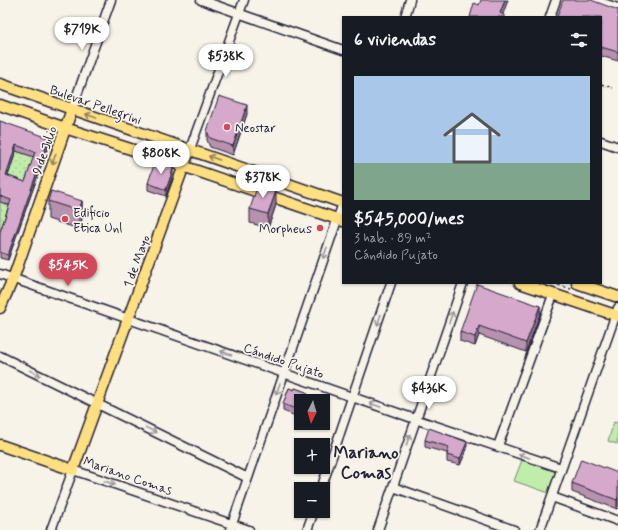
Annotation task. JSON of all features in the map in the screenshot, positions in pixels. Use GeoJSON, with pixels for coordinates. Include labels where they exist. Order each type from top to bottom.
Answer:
{"type":"FeatureCollection","features":[{"type":"Feature","properties":{"kind":"main road","name":"Bulevar Pellegrini"},"geometry":{"type":"LineString","coordinates":[[0,84],[342,203]]}},
{"type":"Feature","properties":{"kind":"main road"},"geometry":{"type":"LineString","coordinates":[[0,105],[340,220]]}},
{"type":"Feature","properties":{"kind":"main road","name":"9 de Julio"},"geometry":{"type":"LineString","coordinates":[[0,308],[12,279],[72,109]]}},
{"type":"Feature","properties":{"kind":"main road","name":"1 de Mayo"},"geometry":{"type":"LineString","coordinates":[[74,470],[190,149]]}},
{"type":"Feature","properties":{"kind":"main road"},"geometry":{"type":"LineString","coordinates":[[523,284],[553,295],[617,313]]}},
{"type":"Feature","properties":{"kind":"main road"},"geometry":{"type":"LineString","coordinates":[[580,284],[618,297]]}},
{"type":"Feature","properties":{"kind":"main road","name":"Mariano Comas"},"geometry":{"type":"LineString","coordinates":[[0,444],[74,470]]}},
{"type":"Feature","properties":{"kind":"street","name":"9 de Julio"},"geometry":{"type":"LineString","coordinates":[[72,109],[111,0]]}},
{"type":"Feature","properties":{"kind":"street"},"geometry":{"type":"LineString","coordinates":[[201,0],[342,50]]}},
{"type":"Feature","properties":{"kind":"street","name":"1 de Mayo"},"geometry":{"type":"LineString","coordinates":[[190,149],[244,0]]}},
{"type":"Feature","properties":{"kind":"street"},"geometry":{"type":"LineString","coordinates":[[405,16],[410,0]]}},
{"type":"Feature","properties":{"kind":"street"},"geometry":{"type":"LineString","coordinates":[[550,16],[556,0]]}},
{"type":"Feature","properties":{"kind":"street"},"geometry":{"type":"LineString","coordinates":[[594,0],[618,8]]}},
{"type":"Feature","properties":{"kind":"street"},"geometry":{"type":"LineString","coordinates":[[602,141],[618,147]]}},
{"type":"Feature","properties":{"kind":"street"},"geometry":{"type":"LineString","coordinates":[[231,527],[284,373],[340,220],[342,209]]}},
{"type":"Feature","properties":{"kind":"street","name":"Cándido Pujato"},"geometry":{"type":"LineString","coordinates":[[0,274],[415,419],[561,468]]}},
{"type":"Feature","properties":{"kind":"street"},"geometry":{"type":"LineString","coordinates":[[323,482],[391,284]]}},
{"type":"Feature","properties":{"kind":"street"},"geometry":{"type":"LineString","coordinates":[[378,530],[463,284]]}},
{"type":"Feature","properties":{"kind":"street"},"geometry":{"type":"LineString","coordinates":[[498,446],[553,295]]}},
{"type":"Feature","properties":{"kind":"street"},"geometry":{"type":"LineString","coordinates":[[540,530],[617,313]]}},
{"type":"Feature","properties":{"kind":"street"},"geometry":{"type":"LineString","coordinates":[[0,356],[248,478]]}},
{"type":"Feature","properties":{"kind":"street","name":"1 de Mayo"},"geometry":{"type":"LineString","coordinates":[[51,530],[74,470]]}},
{"type":"Feature","properties":{"kind":"street","name":"Mariano Comas"},"geometry":{"type":"LineString","coordinates":[[74,470],[231,527],[249,530]]}},
{"type":"Feature","properties":{"kind":"street"},"geometry":{"type":"LineString","coordinates":[[393,487],[514,530]]}},
{"type":"Feature","properties":{"kind":"street"},"geometry":{"type":"LineString","coordinates":[[552,497],[618,521]]}},
{"type":"Feature","properties":{"kind":"street"},"geometry":{"type":"LineString","coordinates":[[307,530],[311,518]]}},
{"type":"Feature","properties":{"kind":"path"},"geometry":{"type":"LineString","coordinates":[[602,84],[613,88]]}},
{"type":"Feature","properties":{"kind":"green space"},"geometry":{"type":"Polygon","coordinates":[[[16,151],[35,157],[25,187],[6,181],[16,151]]]}},
{"type":"Feature","properties":{"kind":"green space"},"geometry":{"type":"Polygon","coordinates":[[[0,202],[11,205],[0,238],[0,202]]]}},
{"type":"Feature","properties":{"kind":"green space"},"geometry":{"type":"Polygon","coordinates":[[[614,422],[618,423],[617,444],[608,441],[614,422]]]}},
{"type":"Feature","properties":{"kind":"green space"},"geometry":{"type":"Polygon","coordinates":[[[522,460],[556,472],[549,493],[514,481],[522,460]]]}},
{"type":"Feature","properties":{"kind":"building"},"geometry":{"type":"Polygon","coordinates":[[[481,0],[505,0],[500,13],[504,16],[470,16],[474,3],[479,5],[481,0]]]}},
{"type":"Feature","properties":{"kind":"building"},"geometry":{"type":"Polygon","coordinates":[[[563,0],[591,0],[618,10],[618,52],[602,47],[602,16],[557,16],[563,0]]]}},
{"type":"Feature","properties":{"kind":"building","name":"Neostar"},"geometry":{"type":"Polygon","coordinates":[[[219,96],[247,105],[233,146],[210,138],[207,131],[219,96]]]}},
{"type":"Feature","properties":{"kind":"building"},"geometry":{"type":"Polygon","coordinates":[[[0,121],[49,138],[8,255],[0,252],[0,232],[11,200],[0,196],[0,121]],[[16,145],[6,175],[25,182],[35,152],[16,145]]]}},
{"type":"Feature","properties":{"kind":"building"},"geometry":{"type":"Polygon","coordinates":[[[156,159],[172,165],[173,169],[166,190],[148,183],[156,159]]]}},
{"type":"Feature","properties":{"kind":"building"},"geometry":{"type":"Polygon","coordinates":[[[258,184],[276,191],[268,214],[250,209],[258,184]]]}},
{"type":"Feature","properties":{"kind":"building"},"geometry":{"type":"Polygon","coordinates":[[[51,191],[82,201],[79,211],[48,201],[51,191]]]}},
{"type":"Feature","properties":{"kind":"building"},"geometry":{"type":"Polygon","coordinates":[[[477,284],[540,306],[526,343],[479,326],[475,337],[460,332],[477,284]]]}},
{"type":"Feature","properties":{"kind":"building"},"geometry":{"type":"Polygon","coordinates":[[[289,388],[294,390],[295,388],[306,392],[307,394],[294,394],[294,408],[283,404],[289,388]]]}},
{"type":"Feature","properties":{"kind":"building"},"geometry":{"type":"Polygon","coordinates":[[[429,428],[467,442],[460,459],[447,455],[449,447],[425,440],[429,428]]]}},
{"type":"Feature","properties":{"kind":"building"},"geometry":{"type":"Polygon","coordinates":[[[581,459],[618,473],[617,500],[572,483],[581,459]]]}},
{"type":"Feature","properties":{"kind":"place","name":"Neostar"},"geometry":{"type":"Point","coordinates":[227,127]}},
{"type":"Feature","properties":{"kind":"place","name":"Edificio Etica Unl"},"geometry":{"type":"Point","coordinates":[65,219]}},
{"type":"Feature","properties":{"kind":"place","name":"Morpheus"},"geometry":{"type":"Point","coordinates":[320,228]}},
{"type":"Feature","properties":{"kind":"district","name":"Mariano Comas"},"geometry":{"type":"Point","coordinates":[366,462]}}]}
